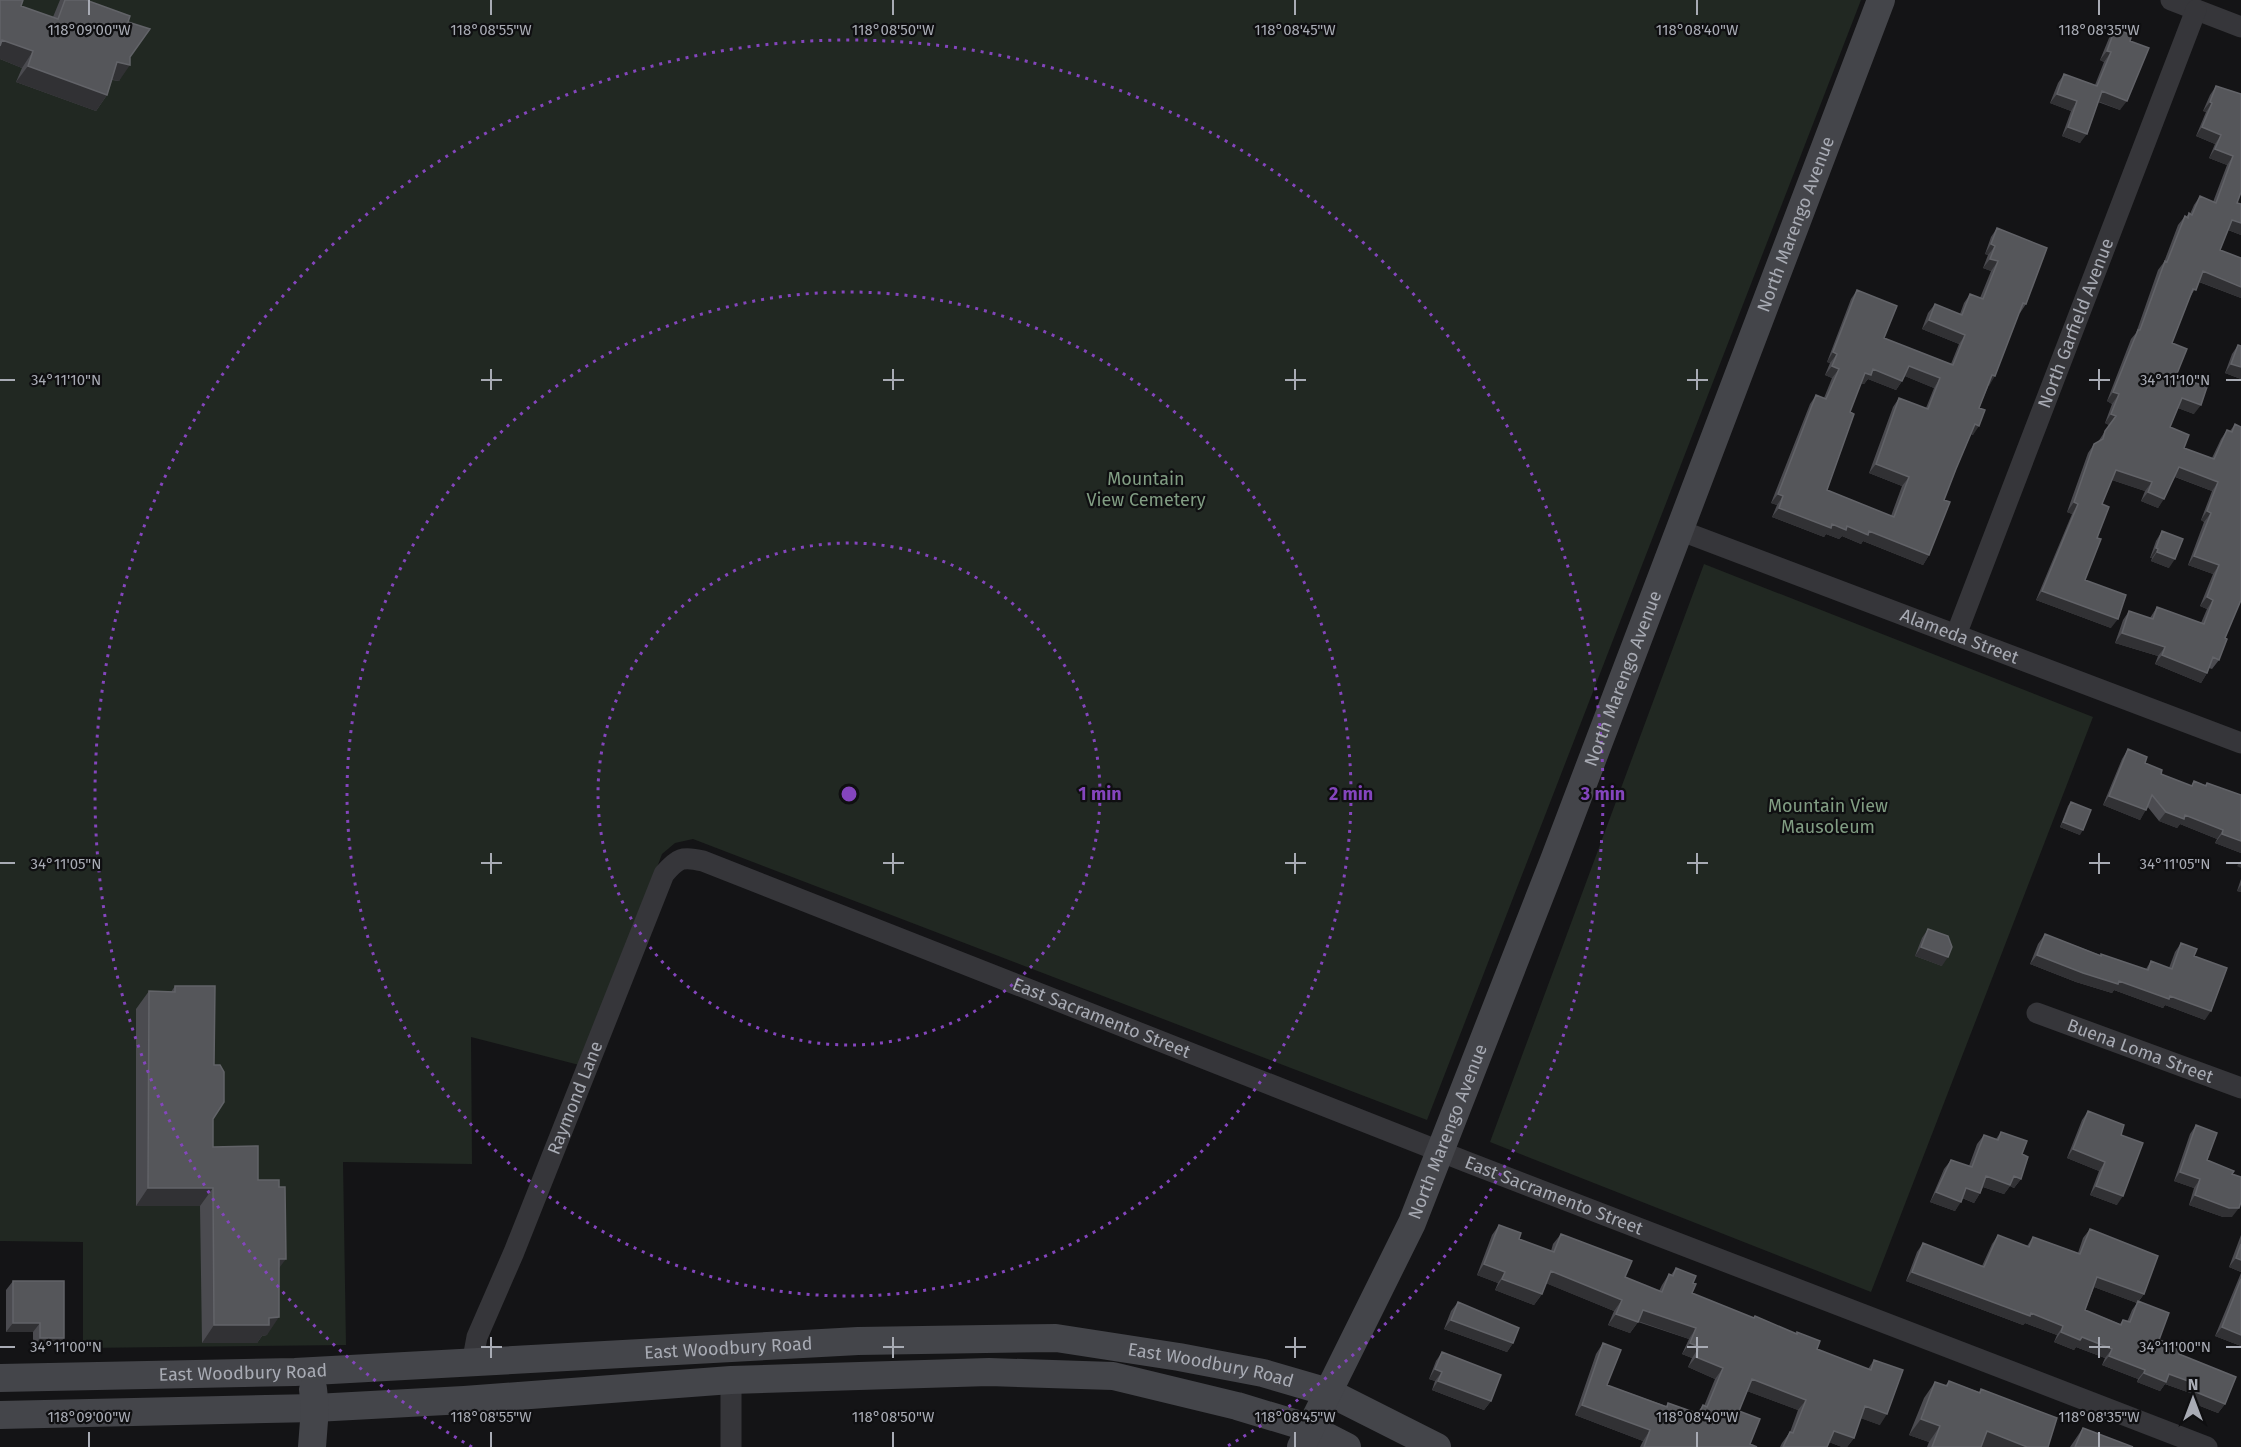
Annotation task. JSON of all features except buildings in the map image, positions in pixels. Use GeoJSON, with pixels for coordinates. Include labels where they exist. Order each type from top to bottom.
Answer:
{"type":"FeatureCollection","features":[{"type":"Feature","properties":{"kind":"main road","name":"North Marengo Avenue"},"geometry":{"type":"LineString","coordinates":[[1305,1438],[1407,1232],[1554,860],[1881,0]]}},
{"type":"Feature","properties":{"kind":"main road","name":"East Woodbury Road"},"geometry":{"type":"LineString","coordinates":[[0,1378],[312,1372],[858,1341],[1056,1338],[1263,1373],[1328,1392],[1437,1447]]}},
{"type":"Feature","properties":{"kind":"main road"},"geometry":{"type":"LineString","coordinates":[[312,1372],[315,1408],[312,1447]]}},
{"type":"Feature","properties":{"kind":"main road","name":"East Woodbury Road"},"geometry":{"type":"LineString","coordinates":[[0,1415],[315,1408],[464,1400],[731,1380],[989,1372],[1113,1376],[1237,1406],[1305,1438],[1347,1447]]}},
{"type":"Feature","properties":{"kind":"street"},"geometry":{"type":"LineString","coordinates":[[2171,0],[2241,27]]}},
{"type":"Feature","properties":{"kind":"street","name":"North Garfield Avenue"},"geometry":{"type":"LineString","coordinates":[[1956,634],[2196,10]]}},
{"type":"Feature","properties":{"kind":"street","name":"Alameda Street"},"geometry":{"type":"LineString","coordinates":[[1679,530],[2240,739]]}},
{"type":"Feature","properties":{"kind":"street","name":"Raymond Lane"},"geometry":{"type":"LineString","coordinates":[[472,1364],[477,1337],[514,1252],[664,874],[675,861],[688,858],[703,861]]}},
{"type":"Feature","properties":{"kind":"street","name":"East Sacramento Street"},"geometry":{"type":"LineString","coordinates":[[703,861],[1439,1151],[2207,1447]]}},
{"type":"Feature","properties":{"kind":"street","name":"Buena Loma Street"},"geometry":{"type":"LineString","coordinates":[[2037,1013],[2241,1088]]}},
{"type":"Feature","properties":{"kind":"street"},"geometry":{"type":"LineString","coordinates":[[731,1380],[731,1447]]}},
{"type":"Feature","properties":{"kind":"green space","name":"Mountain View Cemetery"},"geometry":{"type":"Polygon","coordinates":[[[0,0],[1861,0],[1427,1120],[693,839],[675,843],[662,854],[583,1066],[471,1037],[472,1164],[343,1162],[346,1345],[83,1348],[83,1242],[0,1241],[0,0]]]}},
{"type":"Feature","properties":{"kind":"green space","name":"Mountain View Mausoleum"},"geometry":{"type":"Polygon","coordinates":[[[1704,564],[2093,717],[1871,1292],[1490,1142],[1704,564]]]}}]}
